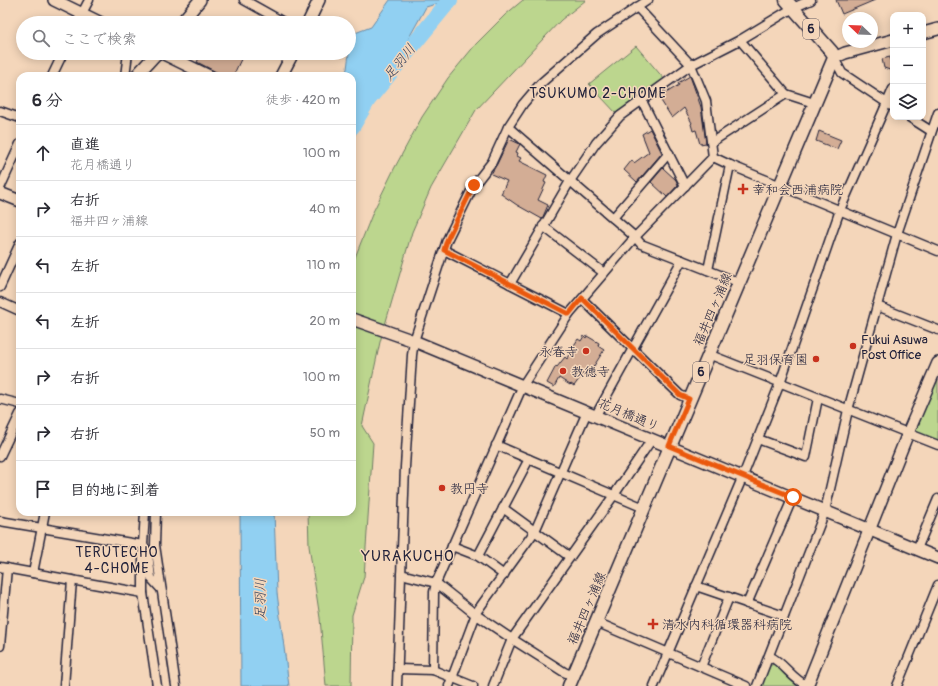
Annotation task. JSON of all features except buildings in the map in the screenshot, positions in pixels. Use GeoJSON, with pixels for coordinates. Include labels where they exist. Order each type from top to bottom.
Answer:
{"type":"FeatureCollection","features":[{"type":"Feature","properties":{"kind":"main road","name":"6"},"geometry":{"type":"LineString","coordinates":[[789,4],[832,52],[834,58]]}},
{"type":"Feature","properties":{"kind":"main road","name":"福井四ヶ浦線"},"geometry":{"type":"LineString","coordinates":[[571,681],[738,282],[834,58]]}},
{"type":"Feature","properties":{"kind":"street"},"geometry":{"type":"LineString","coordinates":[[54,0],[77,16]]}},
{"type":"Feature","properties":{"kind":"street"},"geometry":{"type":"LineString","coordinates":[[81,16],[89,0]]}},
{"type":"Feature","properties":{"kind":"street"},"geometry":{"type":"LineString","coordinates":[[187,16],[200,0]]}},
{"type":"Feature","properties":{"kind":"street"},"geometry":{"type":"LineString","coordinates":[[244,0],[273,16]]}},
{"type":"Feature","properties":{"kind":"street"},"geometry":{"type":"LineString","coordinates":[[311,16],[319,0]]}},
{"type":"Feature","properties":{"kind":"street"},"geometry":{"type":"LineString","coordinates":[[397,686],[411,339],[447,240],[474,185],[492,162],[508,127],[523,104],[540,84],[597,34],[648,0]]}},
{"type":"Feature","properties":{"kind":"street"},"geometry":{"type":"LineString","coordinates":[[510,284],[570,181],[596,143],[620,116],[691,65],[740,40],[789,4],[811,0]]}},
{"type":"Feature","properties":{"kind":"street"},"geometry":{"type":"LineString","coordinates":[[637,7],[691,65],[706,101],[714,157]]}},
{"type":"Feature","properties":{"kind":"street"},"geometry":{"type":"LineString","coordinates":[[926,32],[938,29]]}},
{"type":"Feature","properties":{"kind":"street"},"geometry":{"type":"LineString","coordinates":[[740,40],[786,94],[814,103]]}},
{"type":"Feature","properties":{"kind":"street"},"geometry":{"type":"LineString","coordinates":[[654,686],[743,476],[780,383],[840,210],[890,105],[842,73],[834,58],[845,53],[890,41]]}},
{"type":"Feature","properties":{"kind":"street"},"geometry":{"type":"LineString","coordinates":[[54,72],[60,60]]}},
{"type":"Feature","properties":{"kind":"street"},"geometry":{"type":"LineString","coordinates":[[126,72],[127,60]]}},
{"type":"Feature","properties":{"kind":"street"},"geometry":{"type":"LineString","coordinates":[[140,72],[151,60]]}},
{"type":"Feature","properties":{"kind":"street"},"geometry":{"type":"LineString","coordinates":[[176,60],[201,72]]}},
{"type":"Feature","properties":{"kind":"street"},"geometry":{"type":"LineString","coordinates":[[283,72],[289,60]]}},
{"type":"Feature","properties":{"kind":"street"},"geometry":{"type":"LineString","coordinates":[[712,142],[786,94]]}},
{"type":"Feature","properties":{"kind":"street"},"geometry":{"type":"LineString","coordinates":[[642,101],[685,186]]}},
{"type":"Feature","properties":{"kind":"street"},"geometry":{"type":"LineString","coordinates":[[0,111],[16,117]]}},
{"type":"Feature","properties":{"kind":"street"},"geometry":{"type":"LineString","coordinates":[[757,686],[825,511],[848,410],[897,234],[938,113]]}},
{"type":"Feature","properties":{"kind":"street"},"geometry":{"type":"LineString","coordinates":[[914,120],[932,131]]}},
{"type":"Feature","properties":{"kind":"street"},"geometry":{"type":"LineString","coordinates":[[508,127],[635,237],[641,244],[738,282]]}},
{"type":"Feature","properties":{"kind":"street"},"geometry":{"type":"LineString","coordinates":[[0,188],[16,153]]}},
{"type":"Feature","properties":{"kind":"street"},"geometry":{"type":"LineString","coordinates":[[613,218],[669,153]]}},
{"type":"Feature","properties":{"kind":"street"},"geometry":{"type":"LineString","coordinates":[[714,157],[938,251]]}},
{"type":"Feature","properties":{"kind":"street"},"geometry":{"type":"LineString","coordinates":[[432,670],[434,592],[436,583],[523,385],[569,314],[582,298],[635,237],[714,157]]}},
{"type":"Feature","properties":{"kind":"street"},"geometry":{"type":"LineString","coordinates":[[708,270],[730,165]]}},
{"type":"Feature","properties":{"kind":"street"},"geometry":{"type":"LineString","coordinates":[[0,193],[16,199]]}},
{"type":"Feature","properties":{"kind":"street"},"geometry":{"type":"LineString","coordinates":[[543,226],[604,273]]}},
{"type":"Feature","properties":{"kind":"street"},"geometry":{"type":"LineString","coordinates":[[444,250],[569,314]]}},
{"type":"Feature","properties":{"kind":"street"},"geometry":{"type":"LineString","coordinates":[[0,287],[16,252]]}},
{"type":"Feature","properties":{"kind":"street"},"geometry":{"type":"LineString","coordinates":[[451,682],[476,614],[535,532],[591,414],[633,348],[682,260]]}},
{"type":"Feature","properties":{"kind":"street"},"geometry":{"type":"LineString","coordinates":[[582,298],[680,395],[689,399]]}},
{"type":"Feature","properties":{"kind":"street"},"geometry":{"type":"LineString","coordinates":[[0,302],[16,309]]}},
{"type":"Feature","properties":{"kind":"street"},"geometry":{"type":"LineString","coordinates":[[877,306],[938,330]]}},
{"type":"Feature","properties":{"kind":"street","name":"花月橋通り"},"geometry":{"type":"LineString","coordinates":[[356,320],[411,339],[938,558]]}},
{"type":"Feature","properties":{"kind":"street"},"geometry":{"type":"LineString","coordinates":[[708,354],[938,445]]}},
{"type":"Feature","properties":{"kind":"street"},"geometry":{"type":"LineString","coordinates":[[769,656],[775,659],[799,682],[808,686],[871,530],[908,433],[938,363]]}},
{"type":"Feature","properties":{"kind":"street"},"geometry":{"type":"LineString","coordinates":[[0,398],[16,403]]}},
{"type":"Feature","properties":{"kind":"street"},"geometry":{"type":"LineString","coordinates":[[758,439],[806,457],[818,398]]}},
{"type":"Feature","properties":{"kind":"street"},"geometry":{"type":"LineString","coordinates":[[0,456],[16,422]]}},
{"type":"Feature","properties":{"kind":"street"},"geometry":{"type":"LineString","coordinates":[[492,686],[512,639],[614,496],[652,439]]}},
{"type":"Feature","properties":{"kind":"street"},"geometry":{"type":"LineString","coordinates":[[496,445],[644,508]]}},
{"type":"Feature","properties":{"kind":"street"},"geometry":{"type":"LineString","coordinates":[[478,556],[529,460]]}},
{"type":"Feature","properties":{"kind":"street"},"geometry":{"type":"LineString","coordinates":[[747,604],[793,497]]}},
{"type":"Feature","properties":{"kind":"street"},"geometry":{"type":"LineString","coordinates":[[917,549],[938,499]]}},
{"type":"Feature","properties":{"kind":"street"},"geometry":{"type":"LineString","coordinates":[[503,508],[570,557]]}},
{"type":"Feature","properties":{"kind":"street"},"geometry":{"type":"LineString","coordinates":[[33,573],[44,516]]}},
{"type":"Feature","properties":{"kind":"street"},"geometry":{"type":"LineString","coordinates":[[145,516],[143,593],[157,686]]}},
{"type":"Feature","properties":{"kind":"street"},"geometry":{"type":"LineString","coordinates":[[156,516],[155,545],[176,686]]}},
{"type":"Feature","properties":{"kind":"street"},"geometry":{"type":"LineString","coordinates":[[0,521],[143,545]]}},
{"type":"Feature","properties":{"kind":"street"},"geometry":{"type":"LineString","coordinates":[[143,545],[148,554],[151,578],[161,589]]}},
{"type":"Feature","properties":{"kind":"street"},"geometry":{"type":"LineString","coordinates":[[452,546],[478,556],[504,575]]}},
{"type":"Feature","properties":{"kind":"street"},"geometry":{"type":"LineString","coordinates":[[0,646],[3,567],[143,593]]}},
{"type":"Feature","properties":{"kind":"street"},"geometry":{"type":"LineString","coordinates":[[401,574],[436,583],[476,614],[564,672],[571,681]]}},
{"type":"Feature","properties":{"kind":"street"},"geometry":{"type":"LineString","coordinates":[[64,686],[72,580]]}},
{"type":"Feature","properties":{"kind":"street"},"geometry":{"type":"LineString","coordinates":[[897,686],[938,585]]}},
{"type":"Feature","properties":{"kind":"street"},"geometry":{"type":"LineString","coordinates":[[696,586],[784,616]]}},
{"type":"Feature","properties":{"kind":"street"},"geometry":{"type":"LineString","coordinates":[[701,666],[729,598]]}},
{"type":"Feature","properties":{"kind":"street"},"geometry":{"type":"LineString","coordinates":[[596,622],[701,666],[729,683],[746,686]]}},
{"type":"Feature","properties":{"kind":"street"},"geometry":{"type":"LineString","coordinates":[[398,669],[432,670],[451,682],[473,686]]}},
{"type":"Feature","properties":{"kind":"green space"},"geometry":{"type":"Polygon","coordinates":[[[523,0],[586,0],[561,20],[476,110],[431,188],[412,232],[380,342],[362,426],[373,443],[364,577],[352,615],[351,686],[326,686],[320,618],[309,546],[308,516],[356,516],[356,255],[373,212],[422,117],[448,78],[476,44],[505,15],[523,0]]]}},
{"type":"Feature","properties":{"kind":"green space"},"geometry":{"type":"Polygon","coordinates":[[[636,46],[665,80],[616,113],[589,84],[636,46]]]}},
{"type":"Feature","properties":{"kind":"green space"},"geometry":{"type":"Polygon","coordinates":[[[938,376],[938,442],[913,432],[938,376]]]}},
{"type":"Feature","properties":{"kind":"green space"},"geometry":{"type":"Polygon","coordinates":[[[778,663],[801,686],[760,686],[768,666],[778,663]]]}},
{"type":"Feature","properties":{"kind":"water"},"geometry":{"type":"Polygon","coordinates":[[[390,0],[449,0],[426,7],[356,133],[356,72],[345,72],[348,60],[356,60],[356,33],[371,27],[390,0]]]}},
{"type":"Feature","properties":{"kind":"water"},"geometry":{"type":"Polygon","coordinates":[[[240,516],[274,516],[277,593],[289,686],[241,686],[240,516]]]}},
{"type":"Feature","properties":{"kind":"waterway","name":"足羽川"},"geometry":{"type":"LineString","coordinates":[[356,120],[368,100],[450,0]]}},
{"type":"Feature","properties":{"kind":"place","name":"幸和会西浦病院"},"geometry":{"type":"Point","coordinates":[743,189]}},
{"type":"Feature","properties":{"kind":"place","name":"Fukui Asuwa Post Office"},"geometry":{"type":"Point","coordinates":[853,346]}},
{"type":"Feature","properties":{"kind":"place","name":"永春寺"},"geometry":{"type":"Point","coordinates":[586,351]}},
{"type":"Feature","properties":{"kind":"place","name":"足羽保育園"},"geometry":{"type":"Point","coordinates":[816,359]}},
{"type":"Feature","properties":{"kind":"place","name":"教徳寺"},"geometry":{"type":"Point","coordinates":[563,371]}},
{"type":"Feature","properties":{"kind":"place","name":"教円寺"},"geometry":{"type":"Point","coordinates":[442,488]}},
{"type":"Feature","properties":{"kind":"place","name":"清水内科循環器科病院"},"geometry":{"type":"Point","coordinates":[653,624]}},
{"type":"Feature","properties":{"kind":"district","name":"TSUKUMO 2-CHOME"},"geometry":{"type":"Point","coordinates":[598,93]}},
{"type":"Feature","properties":{"kind":"district","name":"YURAKUCHO"},"geometry":{"type":"Point","coordinates":[408,556]}},
{"type":"Feature","properties":{"kind":"district","name":"TERUTECHO 4-CHOME"},"geometry":{"type":"Point","coordinates":[117,560]}},
{"type":"Feature","properties":{"kind":"route"},"geometry":{"type":"LineString","coordinates":[[474,185],[447,240],[444,250],[569,314],[582,298],[680,395],[689,399],[669,446],[793,497]]}}]}
